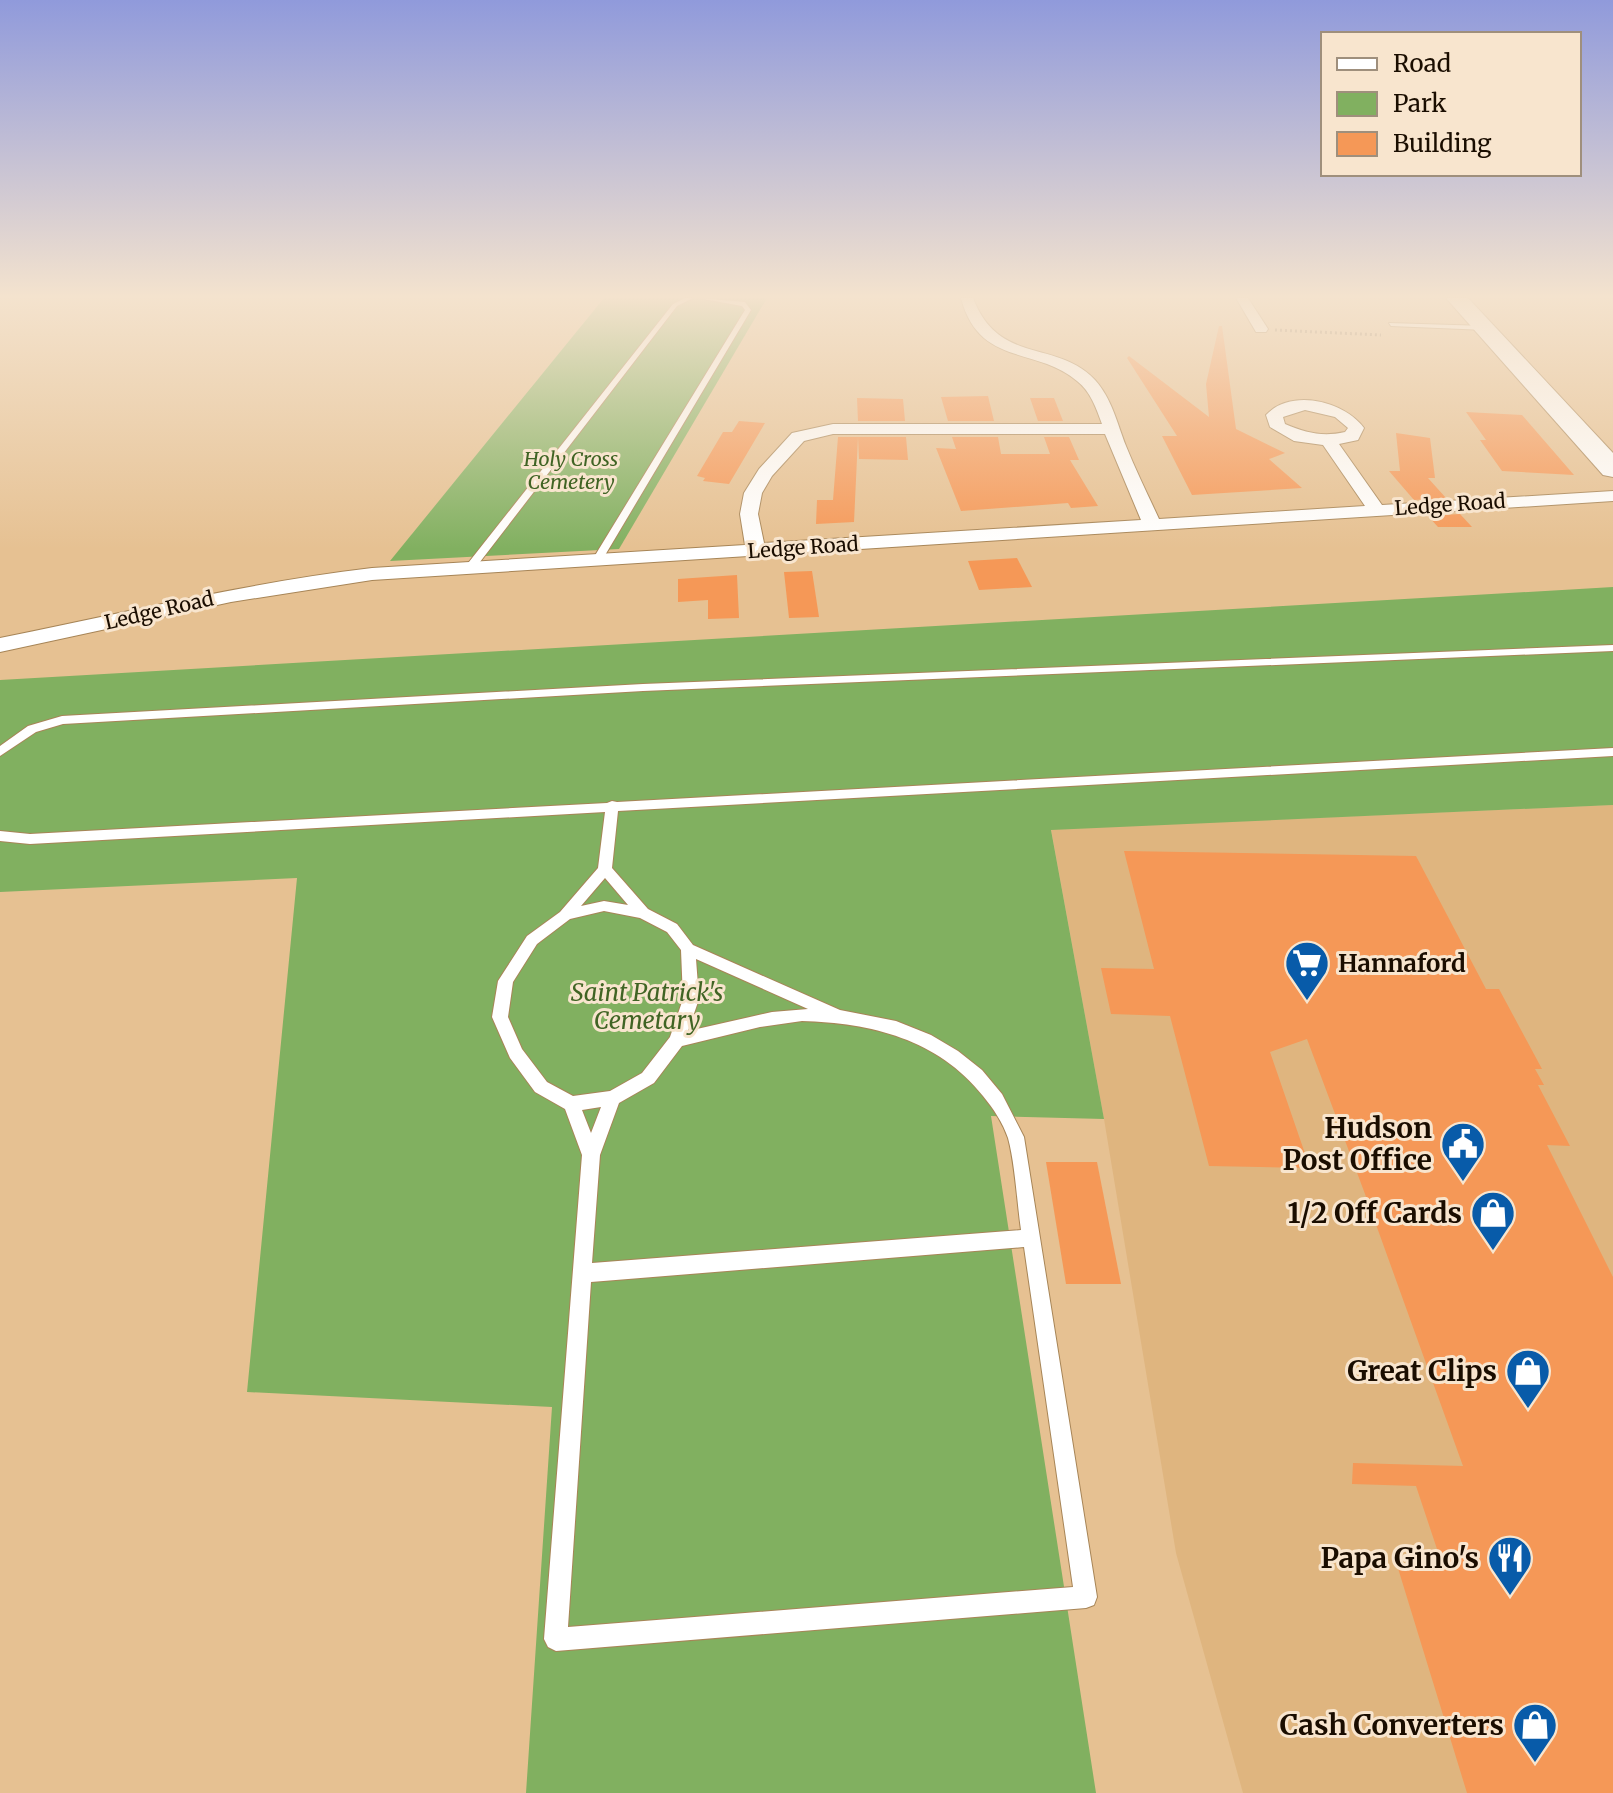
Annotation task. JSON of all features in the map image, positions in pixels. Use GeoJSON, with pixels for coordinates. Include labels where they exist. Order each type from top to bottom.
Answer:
{"type":"FeatureCollection","features":[{"type":"Feature","properties":{"kind":"main road"},"geometry":{"type":"LineString","coordinates":[[1538,382],[1603,448],[1613,469]]}},
{"type":"Feature","properties":{"kind":"street"},"geometry":{"type":"LineString","coordinates":[[1087,382],[1106,408],[1152,524]]}},
{"type":"Feature","properties":{"kind":"street"},"geometry":{"type":"LineString","coordinates":[[756,551],[749,514],[753,493],[765,473],[798,437],[833,429],[1112,429]]}},
{"type":"Feature","properties":{"kind":"street"},"geometry":{"type":"LineString","coordinates":[[1329,441],[1376,509]]}},
{"type":"Feature","properties":{"kind":"street","name":"Ledge Road"},"geometry":{"type":"LineString","coordinates":[[0,645],[271,586],[372,574],[1613,496]]}},
{"type":"Feature","properties":{"kind":"lane"},"geometry":{"type":"LineString","coordinates":[[469,569],[615,382]]}},
{"type":"Feature","properties":{"kind":"lane"},"geometry":{"type":"LineString","coordinates":[[596,562],[705,382]]}},
{"type":"Feature","properties":{"kind":"lane"},"geometry":{"type":"LineString","coordinates":[[0,752],[32,729],[62,720],[327,703],[971,672],[1613,648]]}},
{"type":"Feature","properties":{"kind":"lane"},"geometry":{"type":"LineString","coordinates":[[0,836],[30,839],[1613,752]]}},
{"type":"Feature","properties":{"kind":"lane"},"geometry":{"type":"LineString","coordinates":[[612,805],[605,869],[566,915],[532,940],[506,981],[500,1017],[516,1053],[541,1087],[571,1104],[613,1098],[648,1078],[677,1040],[691,999],[688,949]]}},
{"type":"Feature","properties":{"kind":"lane"},"geometry":{"type":"LineString","coordinates":[[605,869],[643,913]]}},
{"type":"Feature","properties":{"kind":"lane"},"geometry":{"type":"LineString","coordinates":[[566,915],[604,906],[643,913],[672,928],[688,949],[838,1015],[920,1037],[949,1053],[975,1074],[996,1098],[1016,1137],[1086,1597],[556,1639],[591,1155],[613,1098]]}},
{"type":"Feature","properties":{"kind":"lane"},"geometry":{"type":"LineString","coordinates":[[677,1040],[775,1018],[838,1015]]}},
{"type":"Feature","properties":{"kind":"lane"},"geometry":{"type":"LineString","coordinates":[[571,1104],[591,1155]]}},
{"type":"Feature","properties":{"kind":"lane"},"geometry":{"type":"LineString","coordinates":[[582,1273],[1031,1238]]}},
{"type":"Feature","properties":{"kind":"shaded area"},"geometry":{"type":"Polygon","coordinates":[[[1613,805],[1613,1793],[1243,1793],[1176,1553],[1104,1119],[1051,829],[1613,805]]]}},
{"type":"Feature","properties":{"kind":"green space","name":"Holy Cross Cemetery"},"geometry":{"type":"Polygon","coordinates":[[[536,382],[718,382],[619,549],[390,561],[536,382]]]}},
{"type":"Feature","properties":{"kind":"green space","name":"Saint Patrick's Cemetary"},"geometry":{"type":"Polygon","coordinates":[[[1613,587],[1613,805],[1051,830],[1104,1119],[991,1116],[1096,1793],[526,1793],[552,1407],[247,1392],[297,878],[0,892],[0,680],[1613,587]]]}},
{"type":"Feature","properties":{"kind":"building"},"geometry":{"type":"Polygon","coordinates":[[[1142,382],[1163,382],[1209,417],[1206,384],[1230,382],[1236,429],[1285,453],[1269,459],[1302,488],[1192,495],[1162,436],[1177,436],[1142,382]]]}},
{"type":"Feature","properties":{"kind":"building"},"geometry":{"type":"Polygon","coordinates":[[[988,396],[994,421],[948,421],[941,397],[988,396]]]}},
{"type":"Feature","properties":{"kind":"building"},"geometry":{"type":"Polygon","coordinates":[[[857,398],[903,399],[905,421],[858,421],[857,398]]]}},
{"type":"Feature","properties":{"kind":"building"},"geometry":{"type":"Polygon","coordinates":[[[1030,398],[1054,398],[1063,421],[1038,421],[1030,398]]]}},
{"type":"Feature","properties":{"kind":"building"},"geometry":{"type":"Polygon","coordinates":[[[1466,412],[1522,415],[1574,475],[1502,471],[1480,440],[1486,440],[1466,412]]]}},
{"type":"Feature","properties":{"kind":"building"},"geometry":{"type":"Polygon","coordinates":[[[739,421],[765,423],[729,484],[703,481],[705,478],[697,476],[723,432],[732,432],[739,421]]]}},
{"type":"Feature","properties":{"kind":"building"},"geometry":{"type":"Polygon","coordinates":[[[1396,433],[1430,438],[1435,478],[1428,478],[1446,498],[1414,500],[1389,471],[1400,471],[1396,433]]]}},
{"type":"Feature","properties":{"kind":"building"},"geometry":{"type":"Polygon","coordinates":[[[838,437],[858,437],[854,522],[816,524],[817,500],[833,500],[838,437]]]}},
{"type":"Feature","properties":{"kind":"building"},"geometry":{"type":"Polygon","coordinates":[[[858,437],[906,437],[908,460],[859,459],[858,437]]]}},
{"type":"Feature","properties":{"kind":"building"},"geometry":{"type":"Polygon","coordinates":[[[952,437],[998,437],[1001,454],[1050,454],[1044,437],[1069,437],[1079,460],[1070,460],[1098,506],[1071,508],[1068,503],[961,511],[936,448],[956,449],[952,437]]]}},
{"type":"Feature","properties":{"kind":"building"},"geometry":{"type":"Polygon","coordinates":[[[1460,514],[1472,527],[1438,527],[1428,516],[1460,514]]]}},
{"type":"Feature","properties":{"kind":"building"},"geometry":{"type":"Polygon","coordinates":[[[1017,558],[1032,587],[979,590],[968,561],[1017,558]]]}},
{"type":"Feature","properties":{"kind":"building"},"geometry":{"type":"Polygon","coordinates":[[[812,571],[819,617],[789,618],[784,572],[812,571]]]}},
{"type":"Feature","properties":{"kind":"building"},"geometry":{"type":"Polygon","coordinates":[[[737,575],[739,618],[708,619],[708,600],[678,602],[678,579],[737,575]]]}},
{"type":"Feature","properties":{"kind":"building"},"geometry":{"type":"Polygon","coordinates":[[[1124,851],[1416,856],[1486,989],[1499,989],[1542,1069],[1535,1069],[1544,1085],[1538,1085],[1570,1146],[1547,1145],[1613,1277],[1613,1793],[1467,1793],[1397,1565],[1443,1567],[1416,1486],[1352,1484],[1353,1463],[1463,1466],[1365,1194],[1307,1039],[1270,1052],[1310,1168],[1209,1166],[1170,1016],[1111,1014],[1101,968],[1154,969],[1124,851]]]}},
{"type":"Feature","properties":{"kind":"building"},"geometry":{"type":"Polygon","coordinates":[[[1046,1162],[1097,1162],[1121,1284],[1066,1284],[1046,1162]]]}},
{"type":"Feature","properties":{"kind":"place","name":"Hannaford"},"geometry":{"type":"Point","coordinates":[1307,1002]}},
{"type":"Feature","properties":{"kind":"place","name":"Hudson Post Office"},"geometry":{"type":"Point","coordinates":[1463,1183]}},
{"type":"Feature","properties":{"kind":"place","name":"1/2 Off Cards"},"geometry":{"type":"Point","coordinates":[1493,1252]}},
{"type":"Feature","properties":{"kind":"place","name":"Great Clips"},"geometry":{"type":"Point","coordinates":[1528,1410]}},
{"type":"Feature","properties":{"kind":"place","name":"Papa Gino's"},"geometry":{"type":"Point","coordinates":[1510,1597]}},
{"type":"Feature","properties":{"kind":"place","name":"Cash Converters"},"geometry":{"type":"Point","coordinates":[1535,1764]}}]}
